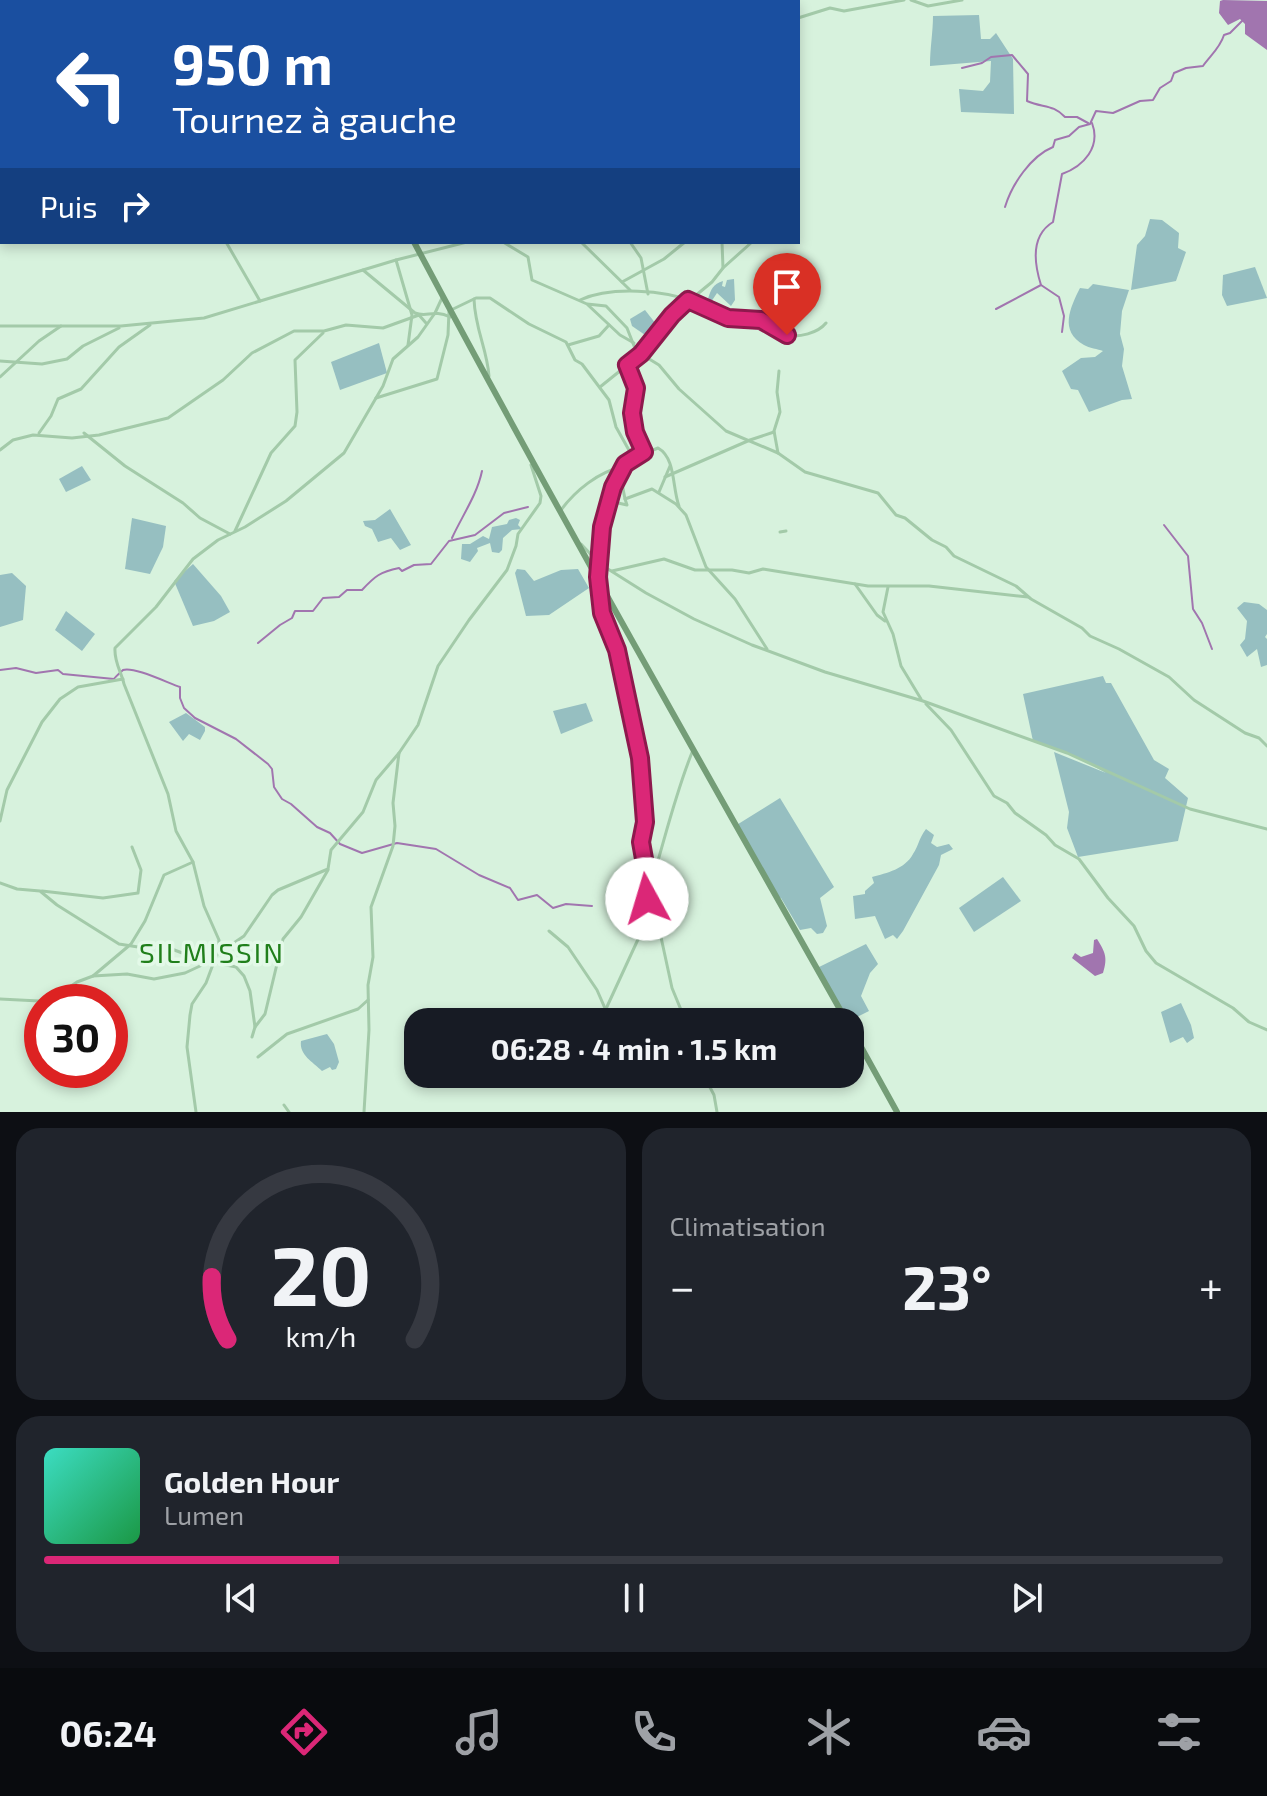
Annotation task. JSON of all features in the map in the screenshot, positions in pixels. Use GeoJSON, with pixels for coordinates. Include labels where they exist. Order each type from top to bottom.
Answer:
{"type":"FeatureCollection","features":[{"type":"Feature","properties":{"kind":"main road"},"geometry":{"type":"LineString","coordinates":[[415,246],[451,316],[839,1008]]}},
{"type":"Feature","properties":{"kind":"main road"},"geometry":{"type":"LineString","coordinates":[[864,1052],[897,1112]]}},
{"type":"Feature","properties":{"kind":"street"},"geometry":{"type":"LineString","coordinates":[[800,17],[830,8],[844,11],[904,0]]}},
{"type":"Feature","properties":{"kind":"street"},"geometry":{"type":"LineString","coordinates":[[911,0],[928,6],[962,0]]}},
{"type":"Feature","properties":{"kind":"street"},"geometry":{"type":"LineString","coordinates":[[227,244],[261,301]]}},
{"type":"Feature","properties":{"kind":"street"},"geometry":{"type":"LineString","coordinates":[[0,326],[121,326],[204,318],[396,260],[415,246],[441,244]]}},
{"type":"Feature","properties":{"kind":"street"},"geometry":{"type":"LineString","coordinates":[[506,244],[528,257],[532,280],[587,304],[634,343]]}},
{"type":"Feature","properties":{"kind":"street"},"geometry":{"type":"LineString","coordinates":[[514,249],[517,244]]}},
{"type":"Feature","properties":{"kind":"street"},"geometry":{"type":"LineString","coordinates":[[583,244],[630,290]]}},
{"type":"Feature","properties":{"kind":"street"},"geometry":{"type":"LineString","coordinates":[[632,244],[639,252],[648,294]]}},
{"type":"Feature","properties":{"kind":"street"},"geometry":{"type":"LineString","coordinates":[[622,282],[664,259],[683,244]]}},
{"type":"Feature","properties":{"kind":"street"},"geometry":{"type":"LineString","coordinates":[[722,244],[723,268]]}},
{"type":"Feature","properties":{"kind":"street"},"geometry":{"type":"LineString","coordinates":[[600,387],[639,355],[672,315],[712,282],[750,244]]}},
{"type":"Feature","properties":{"kind":"street"},"geometry":{"type":"LineString","coordinates":[[396,260],[410,310],[408,345]]}},
{"type":"Feature","properties":{"kind":"street"},"geometry":{"type":"LineString","coordinates":[[363,270],[427,324]]}},
{"type":"Feature","properties":{"kind":"street"},"geometry":{"type":"LineString","coordinates":[[580,300],[603,292],[630,290],[688,300],[728,318],[761,320],[787,335],[819,330],[826,323]]}},
{"type":"Feature","properties":{"kind":"street"},"geometry":{"type":"LineString","coordinates":[[196,1112],[187,1047],[190,1015],[192,1004],[206,983],[214,963],[219,940],[204,906],[193,862],[176,831],[168,794],[115,657],[119,644],[156,607],[185,566],[293,496],[340,457],[387,378],[393,359],[427,324],[442,298]]}},
{"type":"Feature","properties":{"kind":"street"},"geometry":{"type":"LineString","coordinates":[[376,398],[437,379],[451,316],[474,299],[490,298],[529,324],[562,338],[575,360],[582,364],[609,400],[616,427],[628,446],[629,460]]}},
{"type":"Feature","properties":{"kind":"street"},"geometry":{"type":"LineString","coordinates":[[474,299],[477,330],[488,364],[489,380]]}},
{"type":"Feature","properties":{"kind":"street"},"geometry":{"type":"LineString","coordinates":[[587,304],[606,306],[627,328],[639,355],[659,365],[719,426],[778,453],[805,472],[878,493],[896,515],[905,518],[954,556],[1002,578],[1025,591],[1028,597]]}},
{"type":"Feature","properties":{"kind":"street"},"geometry":{"type":"LineString","coordinates":[[0,450],[13,440],[36,435],[86,434],[168,418],[227,377],[252,353],[294,331],[324,331],[346,325],[383,328],[436,312],[451,316]]}},
{"type":"Feature","properties":{"kind":"street"},"geometry":{"type":"LineString","coordinates":[[36,435],[51,416],[58,399],[81,389],[119,347],[153,323]]}},
{"type":"Feature","properties":{"kind":"street"},"geometry":{"type":"LineString","coordinates":[[568,345],[597,337],[609,325]]}},
{"type":"Feature","properties":{"kind":"street"},"geometry":{"type":"LineString","coordinates":[[0,377],[39,341],[61,326]]}},
{"type":"Feature","properties":{"kind":"street"},"geometry":{"type":"LineString","coordinates":[[0,361],[42,364],[67,359],[83,346],[121,326]]}},
{"type":"Feature","properties":{"kind":"street"},"geometry":{"type":"LineString","coordinates":[[235,531],[271,453],[295,426],[295,360],[324,331]]}},
{"type":"Feature","properties":{"kind":"street"},"geometry":{"type":"LineString","coordinates":[[627,365],[636,388],[632,413],[635,432],[644,452]]}},
{"type":"Feature","properties":{"kind":"street"},"geometry":{"type":"LineString","coordinates":[[778,453],[774,432],[780,409],[777,392],[779,371]]}},
{"type":"Feature","properties":{"kind":"street"},"geometry":{"type":"LineString","coordinates":[[671,469],[678,471],[774,432]]}},
{"type":"Feature","properties":{"kind":"street"},"geometry":{"type":"LineString","coordinates":[[86,434],[125,466],[183,503],[200,518],[230,534]]}},
{"type":"Feature","properties":{"kind":"street"},"geometry":{"type":"LineString","coordinates":[[252,1037],[265,1014],[283,939],[301,917],[328,869],[331,850],[363,812],[376,780],[418,725],[438,666],[507,570],[518,534],[540,503],[535,475],[521,439]]}},
{"type":"Feature","properties":{"kind":"street"},"geometry":{"type":"LineString","coordinates":[[680,1008],[672,988],[649,887],[641,842],[645,822],[640,758],[617,650],[602,613],[598,577],[602,527],[620,473],[629,460],[660,448],[666,454],[680,507],[689,521],[709,571],[739,603],[769,651]]}},
{"type":"Feature","properties":{"kind":"street"},"geometry":{"type":"LineString","coordinates":[[561,510],[586,484],[608,471],[623,467]]}},
{"type":"Feature","properties":{"kind":"street"},"geometry":{"type":"LineString","coordinates":[[659,492],[671,469]]}},
{"type":"Feature","properties":{"kind":"street"},"geometry":{"type":"LineString","coordinates":[[665,477],[671,469]]}},
{"type":"Feature","properties":{"kind":"street"},"geometry":{"type":"LineString","coordinates":[[609,501],[627,505],[620,473]]}},
{"type":"Feature","properties":{"kind":"street"},"geometry":{"type":"LineString","coordinates":[[625,499],[646,489],[659,492],[680,507]]}},
{"type":"Feature","properties":{"kind":"street"},"geometry":{"type":"LineString","coordinates":[[780,532],[786,531]]}},
{"type":"Feature","properties":{"kind":"street"},"geometry":{"type":"LineString","coordinates":[[578,541],[598,562],[694,619],[769,651],[831,674],[923,701],[1067,753],[1185,807],[1267,829]]}},
{"type":"Feature","properties":{"kind":"street"},"geometry":{"type":"LineString","coordinates":[[612,571],[664,559],[689,569],[749,573],[763,569],[855,584],[929,586],[1028,597],[1082,628],[1090,636],[1169,677],[1196,701],[1245,733],[1259,738],[1267,746]]}},
{"type":"Feature","properties":{"kind":"street"},"geometry":{"type":"LineString","coordinates":[[855,584],[877,615],[887,623]]}},
{"type":"Feature","properties":{"kind":"street"},"geometry":{"type":"LineString","coordinates":[[888,587],[882,607],[901,666],[923,701],[951,730],[994,796],[1007,803],[1055,845],[1079,859],[1134,926],[1146,951],[1156,963],[1233,1008],[1249,1022],[1267,1030]]}},
{"type":"Feature","properties":{"kind":"street"},"geometry":{"type":"LineString","coordinates":[[0,821],[7,790],[42,722],[54,706],[78,687],[123,679]]}},
{"type":"Feature","properties":{"kind":"street"},"geometry":{"type":"LineString","coordinates":[[606,1008],[640,935],[649,887],[693,750]]}},
{"type":"Feature","properties":{"kind":"street"},"geometry":{"type":"LineString","coordinates":[[364,1112],[368,1000],[373,957],[371,907],[393,846],[393,800],[399,753]]}},
{"type":"Feature","properties":{"kind":"street"},"geometry":{"type":"LineString","coordinates":[[0,883],[17,889],[103,898],[135,894],[139,891],[141,870],[132,847]]}},
{"type":"Feature","properties":{"kind":"street"},"geometry":{"type":"LineString","coordinates":[[93,976],[130,946],[145,921],[164,875],[193,862]]}},
{"type":"Feature","properties":{"kind":"street"},"geometry":{"type":"LineString","coordinates":[[0,999],[52,999],[77,982],[93,976],[127,974],[154,979],[185,973],[244,936],[278,890],[328,869]]}},
{"type":"Feature","properties":{"kind":"street"},"geometry":{"type":"LineString","coordinates":[[40,891],[116,942],[130,946],[161,945],[207,961],[236,967],[244,976],[253,1002],[255,1027]]}},
{"type":"Feature","properties":{"kind":"street"},"geometry":{"type":"LineString","coordinates":[[549,931],[572,953],[597,990],[604,1008]]}},
{"type":"Feature","properties":{"kind":"street"},"geometry":{"type":"LineString","coordinates":[[258,1057],[287,1034],[358,1009],[368,1000]]}},
{"type":"Feature","properties":{"kind":"street"},"geometry":{"type":"LineString","coordinates":[[710,1088],[717,1112]]}},
{"type":"Feature","properties":{"kind":"street"},"geometry":{"type":"LineString","coordinates":[[284,1105],[289,1112]]}},
{"type":"Feature","properties":{"kind":"shaded area"},"geometry":{"type":"Polygon","coordinates":[[[1220,1],[1267,1],[1267,50],[1245,34],[1245,24],[1240,19],[1228,25],[1219,13],[1220,1]]]}},
{"type":"Feature","properties":{"kind":"shaded area"},"geometry":{"type":"Polygon","coordinates":[[[979,15],[981,39],[990,39],[996,33],[1013,59],[1014,114],[961,112],[959,89],[983,91],[990,82],[991,61],[930,66],[933,16],[979,15]]]}},
{"type":"Feature","properties":{"kind":"shaded area"},"geometry":{"type":"Polygon","coordinates":[[[1150,219],[1162,220],[1179,233],[1178,248],[1186,252],[1176,281],[1131,290],[1137,245],[1145,236],[1150,219]]]}},
{"type":"Feature","properties":{"kind":"shaded area"},"geometry":{"type":"Polygon","coordinates":[[[1255,267],[1267,298],[1227,306],[1222,295],[1223,275],[1255,267]]]}},
{"type":"Feature","properties":{"kind":"shaded area"},"geometry":{"type":"Polygon","coordinates":[[[734,279],[735,300],[731,306],[717,293],[711,302],[708,299],[717,284],[723,281],[722,286],[725,287],[727,280],[734,279]]]}},
{"type":"Feature","properties":{"kind":"shaded area"},"geometry":{"type":"Polygon","coordinates":[[[1093,284],[1129,290],[1122,311],[1120,334],[1124,349],[1122,366],[1132,399],[1089,412],[1078,390],[1071,389],[1062,371],[1081,358],[1095,357],[1103,351],[1076,339],[1069,326],[1070,311],[1080,288],[1088,289],[1093,284]]]}},
{"type":"Feature","properties":{"kind":"shaded area"},"geometry":{"type":"Polygon","coordinates":[[[645,310],[656,324],[652,332],[645,335],[632,326],[630,319],[645,310]]]}},
{"type":"Feature","properties":{"kind":"shaded area"},"geometry":{"type":"Polygon","coordinates":[[[379,343],[387,373],[340,390],[331,362],[379,343]]]}},
{"type":"Feature","properties":{"kind":"shaded area"},"geometry":{"type":"Polygon","coordinates":[[[82,466],[91,480],[66,492],[59,479],[82,466]]]}},
{"type":"Feature","properties":{"kind":"shaded area"},"geometry":{"type":"Polygon","coordinates":[[[390,509],[411,545],[400,550],[391,538],[378,542],[372,529],[365,526],[363,521],[375,520],[390,509]]]}},
{"type":"Feature","properties":{"kind":"shaded area"},"geometry":{"type":"Polygon","coordinates":[[[132,518],[166,526],[163,547],[150,574],[125,569],[132,518]]]}},
{"type":"Feature","properties":{"kind":"shaded area"},"geometry":{"type":"Polygon","coordinates":[[[516,518],[520,520],[518,525],[522,529],[512,530],[503,538],[499,553],[492,552],[490,543],[477,548],[470,562],[461,559],[462,544],[470,544],[483,536],[489,539],[492,527],[507,524],[516,518]]]}},
{"type":"Feature","properties":{"kind":"shaded area"},"geometry":{"type":"Polygon","coordinates":[[[193,564],[221,596],[230,612],[214,621],[193,626],[174,581],[193,564]]]}},
{"type":"Feature","properties":{"kind":"shaded area"},"geometry":{"type":"Polygon","coordinates":[[[517,569],[525,570],[534,581],[561,570],[578,569],[589,588],[549,615],[526,616],[515,573],[517,569]]]}},
{"type":"Feature","properties":{"kind":"shaded area"},"geometry":{"type":"Polygon","coordinates":[[[12,573],[26,586],[23,620],[0,627],[0,575],[12,573]]]}},
{"type":"Feature","properties":{"kind":"shaded area"},"geometry":{"type":"Polygon","coordinates":[[[1244,602],[1259,604],[1267,610],[1267,665],[1261,667],[1257,649],[1247,657],[1240,645],[1245,639],[1247,621],[1237,608],[1244,602]]]}},
{"type":"Feature","properties":{"kind":"shaded area"},"geometry":{"type":"Polygon","coordinates":[[[66,611],[95,634],[82,651],[55,630],[66,611]]]}},
{"type":"Feature","properties":{"kind":"shaded area"},"geometry":{"type":"Polygon","coordinates":[[[1103,676],[1106,683],[1111,683],[1154,760],[1169,769],[1165,778],[1188,798],[1178,841],[1078,857],[1067,828],[1069,812],[1054,752],[1106,773],[1079,758],[1033,741],[1023,694],[1103,676]]]}},
{"type":"Feature","properties":{"kind":"shaded area"},"geometry":{"type":"Polygon","coordinates":[[[586,703],[593,721],[561,734],[553,711],[586,703]]]}},
{"type":"Feature","properties":{"kind":"shaded area"},"geometry":{"type":"Polygon","coordinates":[[[186,713],[205,727],[200,740],[189,734],[183,741],[169,722],[186,713]]]}},
{"type":"Feature","properties":{"kind":"shaded area"},"geometry":{"type":"Polygon","coordinates":[[[780,798],[834,887],[820,898],[827,926],[823,933],[817,934],[811,928],[800,930],[781,898],[776,897],[735,826],[780,798]]]}},
{"type":"Feature","properties":{"kind":"shaded area"},"geometry":{"type":"Polygon","coordinates":[[[926,829],[934,835],[931,843],[937,847],[949,844],[953,849],[941,855],[939,865],[897,939],[893,935],[885,939],[875,916],[855,919],[853,896],[865,894],[874,883],[872,877],[895,870],[910,859],[926,829]]]}},
{"type":"Feature","properties":{"kind":"shaded area"},"geometry":{"type":"Polygon","coordinates":[[[1003,877],[1021,901],[974,932],[959,908],[1003,877]]]}},
{"type":"Feature","properties":{"kind":"shaded area"},"geometry":{"type":"Polygon","coordinates":[[[1097,939],[1104,951],[1105,963],[1103,973],[1095,976],[1072,958],[1075,953],[1081,957],[1093,953],[1094,940],[1097,939]]]}},
{"type":"Feature","properties":{"kind":"shaded area"},"geometry":{"type":"Polygon","coordinates":[[[866,944],[878,964],[870,973],[861,996],[869,1011],[864,1014],[864,1008],[839,1008],[817,968],[866,944]]]}},
{"type":"Feature","properties":{"kind":"shaded area"},"geometry":{"type":"Polygon","coordinates":[[[1181,1003],[1194,1038],[1187,1043],[1183,1037],[1170,1043],[1161,1012],[1181,1003]]]}},
{"type":"Feature","properties":{"kind":"shaded area"},"geometry":{"type":"Polygon","coordinates":[[[327,1034],[334,1044],[339,1062],[336,1069],[330,1067],[322,1071],[304,1054],[301,1041],[327,1034]]]}},
{"type":"Feature","properties":{"kind":"waterway"},"geometry":{"type":"LineString","coordinates":[[1005,207],[1023,172],[1037,157],[1053,147],[1055,140],[1090,124],[1096,111],[1113,113],[1140,101],[1153,100],[1160,88],[1171,81],[1174,73],[1203,66],[1224,35],[1244,19]]}},
{"type":"Feature","properties":{"kind":"waterway"},"geometry":{"type":"LineString","coordinates":[[962,68],[982,63],[991,57],[1012,55],[1028,74],[1027,101],[1088,123]]}},
{"type":"Feature","properties":{"kind":"waterway"},"geometry":{"type":"LineString","coordinates":[[996,309],[1041,285],[1036,259],[1037,242],[1053,222],[1062,174],[1084,161],[1092,148],[1092,123]]}},
{"type":"Feature","properties":{"kind":"waterway"},"geometry":{"type":"LineString","coordinates":[[1041,285],[1059,297],[1064,316],[1062,332]]}},
{"type":"Feature","properties":{"kind":"waterway"},"geometry":{"type":"LineString","coordinates":[[452,538],[473,497],[482,471]]}},
{"type":"Feature","properties":{"kind":"waterway"},"geometry":{"type":"LineString","coordinates":[[258,643],[292,618],[295,611],[313,611],[323,598],[339,597],[347,590],[362,590],[387,571],[431,564],[449,541],[475,535],[504,513],[528,507]]}},
{"type":"Feature","properties":{"kind":"waterway"},"geometry":{"type":"LineString","coordinates":[[1164,525],[1188,556],[1193,609],[1212,649]]}},
{"type":"Feature","properties":{"kind":"waterway"},"geometry":{"type":"LineString","coordinates":[[0,670],[16,668],[36,673],[58,670],[63,674],[114,679],[128,669],[180,687],[184,708],[195,718],[236,739],[268,764],[272,769],[274,787],[282,799],[317,827],[330,833],[340,844],[362,853],[397,843],[436,849],[479,875],[510,888],[518,900],[537,895],[553,908],[566,904],[592,906]]}},
{"type":"Feature","properties":{"kind":"district","name":"SILMISSIN"},"geometry":{"type":"Point","coordinates":[212,953]}},
{"type":"Feature","properties":{"kind":"route"},"geometry":{"type":"LineString","coordinates":[[647,899],[649,887],[641,842],[645,822],[640,758],[617,650],[602,613],[598,591],[602,532],[613,487],[629,460],[644,452],[635,432],[632,413],[636,388],[627,365],[641,354],[688,300],[728,318],[761,320],[787,335]]}}]}
